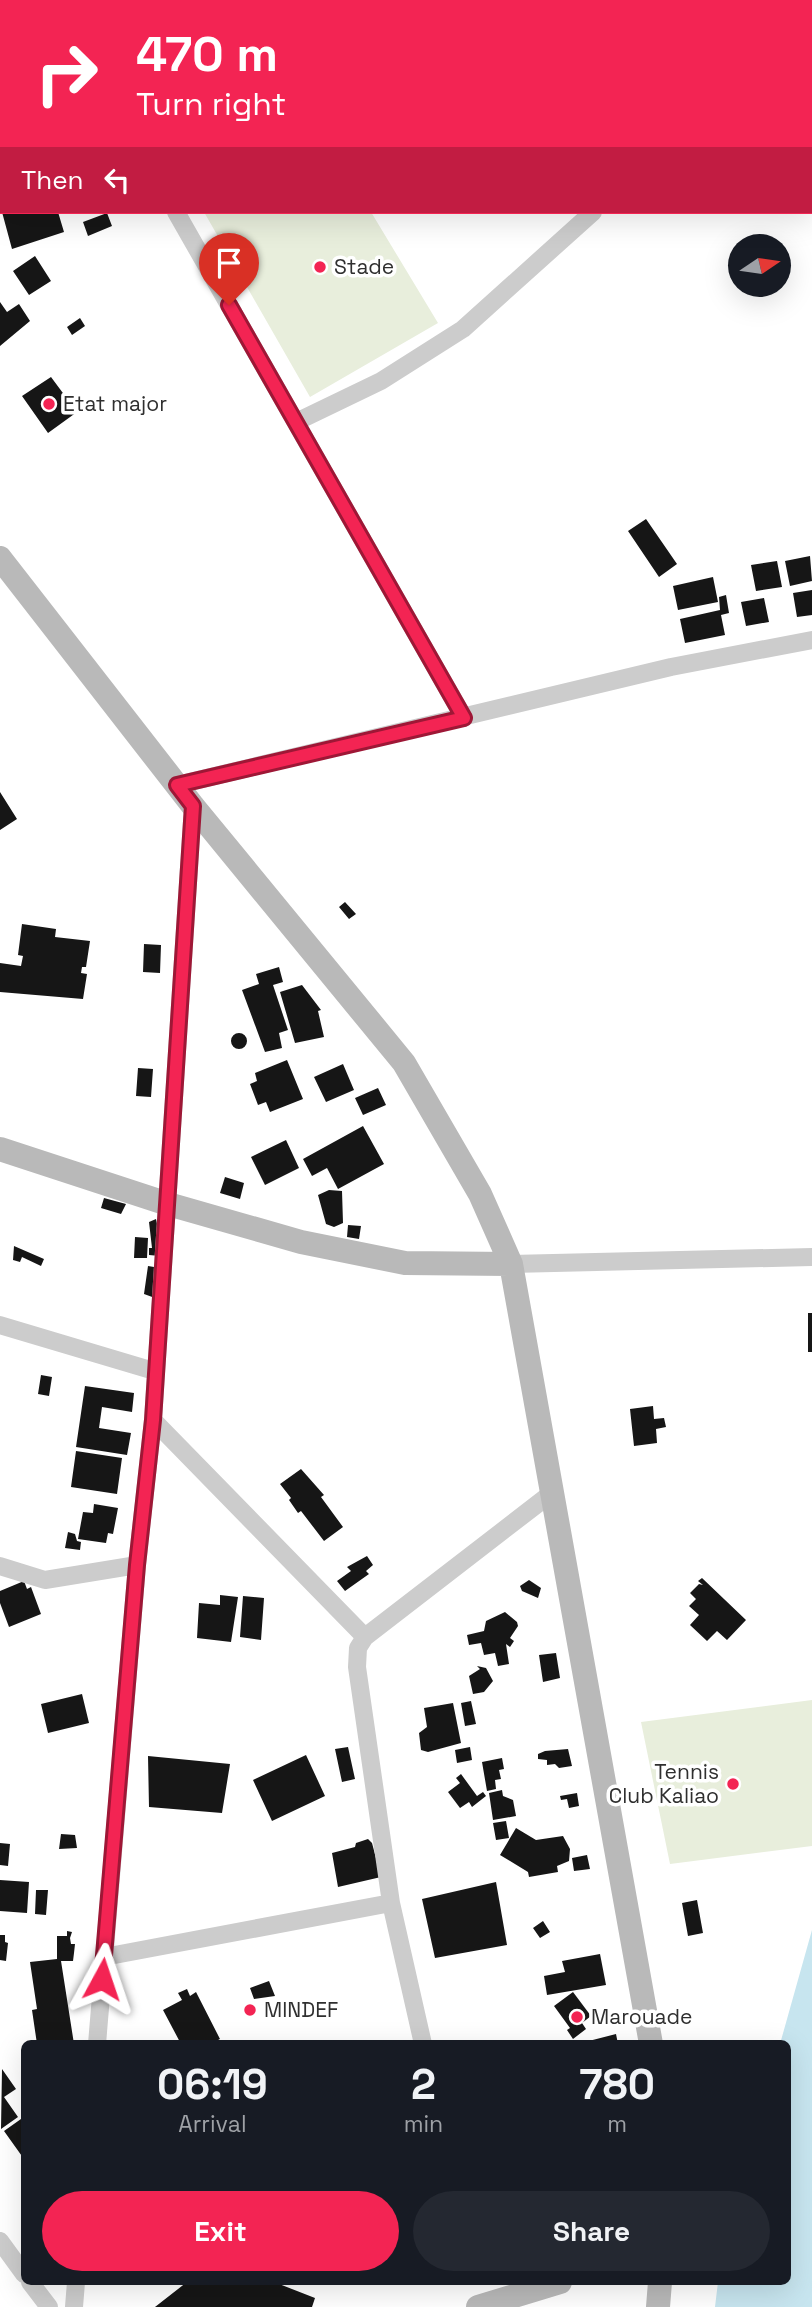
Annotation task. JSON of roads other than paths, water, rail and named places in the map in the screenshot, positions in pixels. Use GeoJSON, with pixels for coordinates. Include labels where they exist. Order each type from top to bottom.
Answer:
{"type":"FeatureCollection","features":[{"type":"Feature","properties":{"kind":"street"},"geometry":{"type":"LineString","coordinates":[[177,214],[464,718]]}},
{"type":"Feature","properties":{"kind":"street"},"geometry":{"type":"LineString","coordinates":[[296,422],[381,381],[463,329],[591,214]]}},
{"type":"Feature","properties":{"kind":"street"},"geometry":{"type":"LineString","coordinates":[[0,558],[193,806],[404,1063],[480,1194],[511,1264],[651,2040]]}},
{"type":"Feature","properties":{"kind":"street"},"geometry":{"type":"LineString","coordinates":[[177,785],[671,667],[812,640]]}},
{"type":"Feature","properties":{"kind":"street"},"geometry":{"type":"LineString","coordinates":[[97,2040],[137,1565],[153,1420],[154,1371],[169,1204],[193,806]]}},
{"type":"Feature","properties":{"kind":"street"},"geometry":{"type":"LineString","coordinates":[[0,1149],[169,1204],[301,1241],[405,1263],[511,1264],[812,1258]]}},
{"type":"Feature","properties":{"kind":"street"},"geometry":{"type":"LineString","coordinates":[[0,1325],[154,1371]]}},
{"type":"Feature","properties":{"kind":"street"},"geometry":{"type":"LineString","coordinates":[[153,1420],[365,1637]]}},
{"type":"Feature","properties":{"kind":"street"},"geometry":{"type":"LineString","coordinates":[[422,2040],[391,1903],[357,1667],[358,1648],[365,1637],[553,1492]]}},
{"type":"Feature","properties":{"kind":"street"},"geometry":{"type":"LineString","coordinates":[[0,1566],[45,1580],[137,1565]]}},
{"type":"Feature","properties":{"kind":"street"},"geometry":{"type":"LineString","coordinates":[[104,1957],[391,1903]]}},
{"type":"Feature","properties":{"kind":"street"},"geometry":{"type":"LineString","coordinates":[[0,2241],[21,2270]]}},
{"type":"Feature","properties":{"kind":"street"},"geometry":{"type":"LineString","coordinates":[[32,2285],[49,2307]]}},
{"type":"Feature","properties":{"kind":"street"},"geometry":{"type":"LineString","coordinates":[[74,2307],[76,2285]]}},
{"type":"Feature","properties":{"kind":"street"},"geometry":{"type":"LineString","coordinates":[[478,2307],[550,2285]]}},
{"type":"Feature","properties":{"kind":"street"},"geometry":{"type":"LineString","coordinates":[[657,2307],[660,2285]]}},
{"type":"Feature","properties":{"kind":"water"},"geometry":{"type":"Polygon","coordinates":[[[812,1930],[812,2307],[715,2307],[718,2285],[791,2285],[791,2040],[781,2040],[812,1930]]]}},
{"type":"Feature","properties":{"kind":"place","name":"Stade"},"geometry":{"type":"Point","coordinates":[320,267]}},
{"type":"Feature","properties":{"kind":"place","name":"Etat major"},"geometry":{"type":"Point","coordinates":[49,404]}},
{"type":"Feature","properties":{"kind":"place","name":"Tennis Club Kaliao"},"geometry":{"type":"Point","coordinates":[733,1784]}},
{"type":"Feature","properties":{"kind":"place","name":"MINDEF"},"geometry":{"type":"Point","coordinates":[250,2010]}},
{"type":"Feature","properties":{"kind":"place","name":"Marouade"},"geometry":{"type":"Point","coordinates":[577,2017]}}]}
